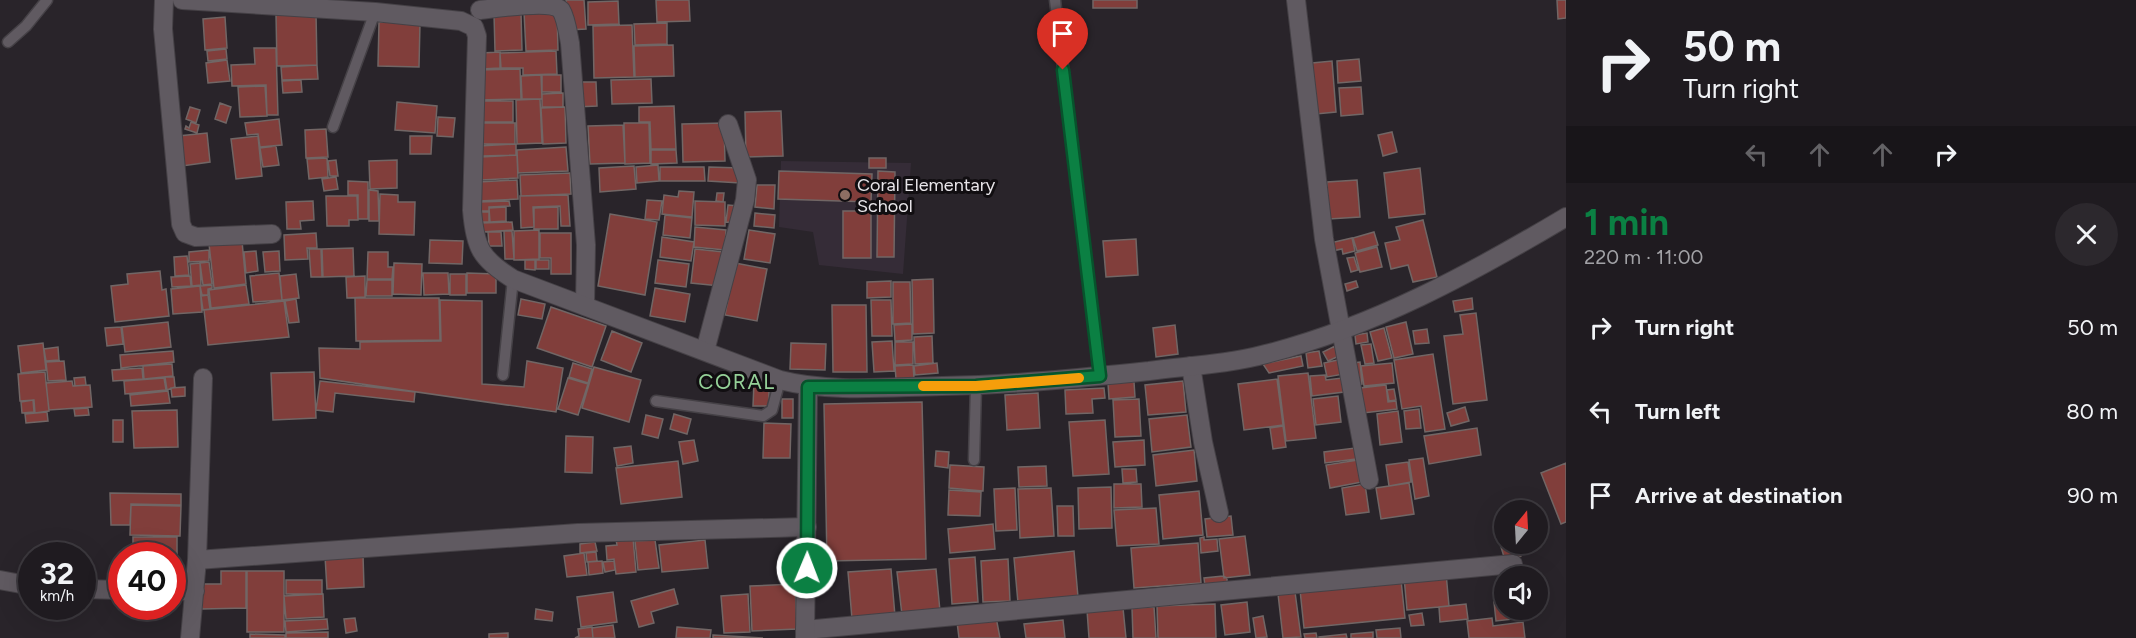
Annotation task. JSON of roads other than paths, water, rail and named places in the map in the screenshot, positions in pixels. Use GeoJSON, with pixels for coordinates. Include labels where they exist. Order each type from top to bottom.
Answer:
{"type":"FeatureCollection","features":[{"type":"Feature","properties":{"kind":"street"},"geometry":{"type":"LineString","coordinates":[[164,0],[163,29],[181,224],[185,233],[196,237],[272,234]]}},
{"type":"Feature","properties":{"kind":"street"},"geometry":{"type":"LineString","coordinates":[[182,0],[326,5],[375,12],[400,7],[461,21],[474,27]]}},
{"type":"Feature","properties":{"kind":"street"},"geometry":{"type":"LineString","coordinates":[[1296,0],[1324,239],[1369,480]]}},
{"type":"Feature","properties":{"kind":"street"},"geometry":{"type":"LineString","coordinates":[[585,306],[586,245],[572,66],[570,43],[561,10],[555,5],[542,3],[482,5],[474,27],[477,36],[472,210],[474,239],[483,255],[493,266],[513,279],[780,380],[808,387],[976,386],[1191,366],[1265,354],[1341,330],[1478,269],[1566,217]]}},
{"type":"Feature","properties":{"kind":"street"},"geometry":{"type":"LineString","coordinates":[[705,351],[745,200],[747,180],[728,124]]}},
{"type":"Feature","properties":{"kind":"street"},"geometry":{"type":"LineString","coordinates":[[1191,366],[1203,441],[1219,513]]}},
{"type":"Feature","properties":{"kind":"street"},"geometry":{"type":"LineString","coordinates":[[190,638],[197,560],[203,378]]}},
{"type":"Feature","properties":{"kind":"street"},"geometry":{"type":"LineString","coordinates":[[808,387],[805,634],[1513,564]]}},
{"type":"Feature","properties":{"kind":"street"},"geometry":{"type":"LineString","coordinates":[[197,560],[578,533],[807,527]]}},
{"type":"Feature","properties":{"kind":"street"},"geometry":{"type":"LineString","coordinates":[[0,580],[18,583]]}},
{"type":"Feature","properties":{"kind":"street"},"geometry":{"type":"LineString","coordinates":[[186,591],[195,591]]}},
{"type":"Feature","properties":{"kind":"lane"},"geometry":{"type":"LineString","coordinates":[[8,42],[26,26],[47,0]]}},
{"type":"Feature","properties":{"kind":"lane"},"geometry":{"type":"LineString","coordinates":[[1055,0],[1100,376]]}},
{"type":"Feature","properties":{"kind":"lane"},"geometry":{"type":"LineString","coordinates":[[333,127],[375,12]]}},
{"type":"Feature","properties":{"kind":"lane"},"geometry":{"type":"LineString","coordinates":[[503,375],[513,279]]}},
{"type":"Feature","properties":{"kind":"lane"},"geometry":{"type":"LineString","coordinates":[[656,401],[763,416],[772,410],[780,380]]}},
{"type":"Feature","properties":{"kind":"lane"},"geometry":{"type":"LineString","coordinates":[[974,460],[976,386]]}},
{"type":"Feature","properties":{"kind":"place","name":"Coral Elementary School"},"geometry":{"type":"Point","coordinates":[845,195]}},
{"type":"Feature","properties":{"kind":"district","name":"CORAL"},"geometry":{"type":"Point","coordinates":[737,382]}}]}
